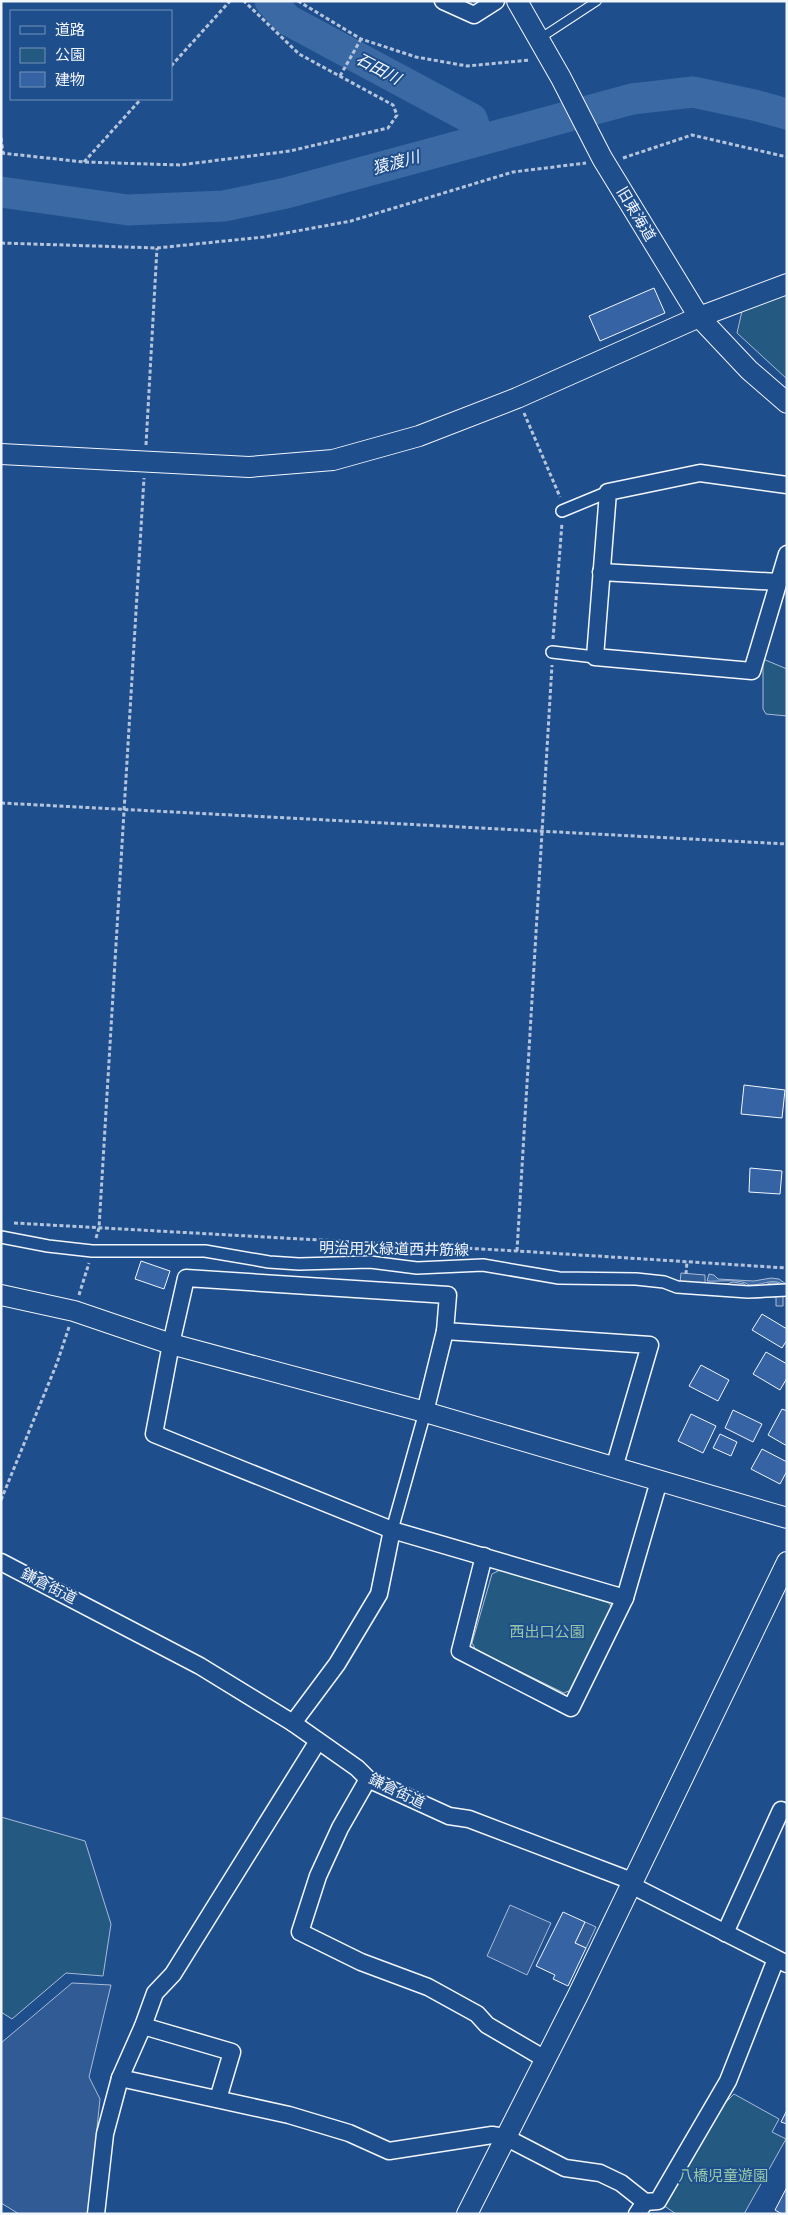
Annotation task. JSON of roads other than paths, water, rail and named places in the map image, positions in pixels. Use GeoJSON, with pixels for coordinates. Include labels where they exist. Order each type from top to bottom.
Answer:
{"type":"FeatureCollection","features":[{"type":"Feature","properties":{"kind":"street"},"geometry":{"type":"LineString","coordinates":[[443,1],[474,15],[496,1]]}},
{"type":"Feature","properties":{"kind":"street","name":"旧東海道"},"geometry":{"type":"LineString","coordinates":[[517,1],[561,78],[604,160],[698,317],[749,370],[787,403]]}},
{"type":"Feature","properties":{"kind":"street"},"geometry":{"type":"LineString","coordinates":[[1,454],[249,467],[333,460],[419,436],[517,398],[698,317],[787,284]]}},
{"type":"Feature","properties":{"kind":"street"},"geometry":{"type":"LineString","coordinates":[[562,511],[608,492],[700,473],[787,485]]}},
{"type":"Feature","properties":{"kind":"street"},"geometry":{"type":"LineString","coordinates":[[595,657],[608,492]]}},
{"type":"Feature","properties":{"kind":"street"},"geometry":{"type":"LineString","coordinates":[[552,652],[752,671],[787,554]]}},
{"type":"Feature","properties":{"kind":"street"},"geometry":{"type":"LineString","coordinates":[[601,572],[778,582]]}},
{"type":"Feature","properties":{"kind":"street","name":"明治用水緑道西井筋線"},"geometry":{"type":"LineString","coordinates":[[1,1237],[48,1246],[92,1251],[206,1251],[269,1262],[299,1264],[370,1262],[416,1268],[483,1265],[559,1278],[636,1279],[664,1282],[677,1287],[748,1292],[787,1290]]}},
{"type":"Feature","properties":{"kind":"street"},"geometry":{"type":"LineString","coordinates":[[294,1723],[337,1664],[379,1594],[392,1530],[445,1332],[448,1295],[186,1278],[170,1344],[154,1434],[392,1530],[625,1598]]}},
{"type":"Feature","properties":{"kind":"street"},"geometry":{"type":"LineString","coordinates":[[1,1295],[74,1312],[170,1344],[425,1412],[787,1518]]}},
{"type":"Feature","properties":{"kind":"street"},"geometry":{"type":"LineString","coordinates":[[445,1332],[650,1345],[614,1468]]}},
{"type":"Feature","properties":{"kind":"street"},"geometry":{"type":"LineString","coordinates":[[484,1556],[460,1651],[571,1708],[625,1598],[659,1481]]}},
{"type":"Feature","properties":{"kind":"street","name":"鎌倉街道"},"geometry":{"type":"LineString","coordinates":[[1,1562],[200,1666],[294,1723],[358,1768],[368,1779],[449,1816],[469,1819],[624,1878],[631,1885],[781,1962]]}},
{"type":"Feature","properties":{"kind":"street"},"geometry":{"type":"LineString","coordinates":[[467,2214],[631,1885],[787,1562]]}},
{"type":"Feature","properties":{"kind":"street"},"geometry":{"type":"LineString","coordinates":[[96,2214],[105,2134],[120,2078],[155,1993],[172,1974],[318,1741]]}},
{"type":"Feature","properties":{"kind":"street"},"geometry":{"type":"LineString","coordinates":[[368,1779],[340,1828],[318,1876],[300,1932],[361,1962],[428,1987],[477,2014],[488,2025],[545,2059]]}},
{"type":"Feature","properties":{"kind":"street"},"geometry":{"type":"LineString","coordinates":[[725,1933],[782,1810]]}},
{"type":"Feature","properties":{"kind":"street"},"geometry":{"type":"LineString","coordinates":[[120,2078],[289,2115],[349,2133],[390,2151],[492,2135],[505,2137],[565,2168],[600,2173],[621,2183],[641,2208],[658,2201],[728,2081],[781,1962]]}},
{"type":"Feature","properties":{"kind":"street"},"geometry":{"type":"LineString","coordinates":[[143,2026],[232,2052],[218,2099]]}},
{"type":"Feature","properties":{"kind":"lane"},"geometry":{"type":"LineString","coordinates":[[539,39],[597,1]]}},
{"type":"Feature","properties":{"kind":"waterway","name":"石田川"},"geometry":{"type":"LineString","coordinates":[[270,1],[288,20],[472,119],[479,140]]}},
{"type":"Feature","properties":{"kind":"waterway","name":"猿渡川"},"geometry":{"type":"LineString","coordinates":[[1,192],[128,210],[224,206],[286,193],[632,99],[693,92],[787,114]]}},
{"type":"Feature","properties":{"kind":"park label","name":"西出口公園"},"geometry":{"type":"Point","coordinates":[547,1632]}},
{"type":"Feature","properties":{"kind":"park label","name":"八橋児童遊園"},"geometry":{"type":"Point","coordinates":[723,2176]}}]}
